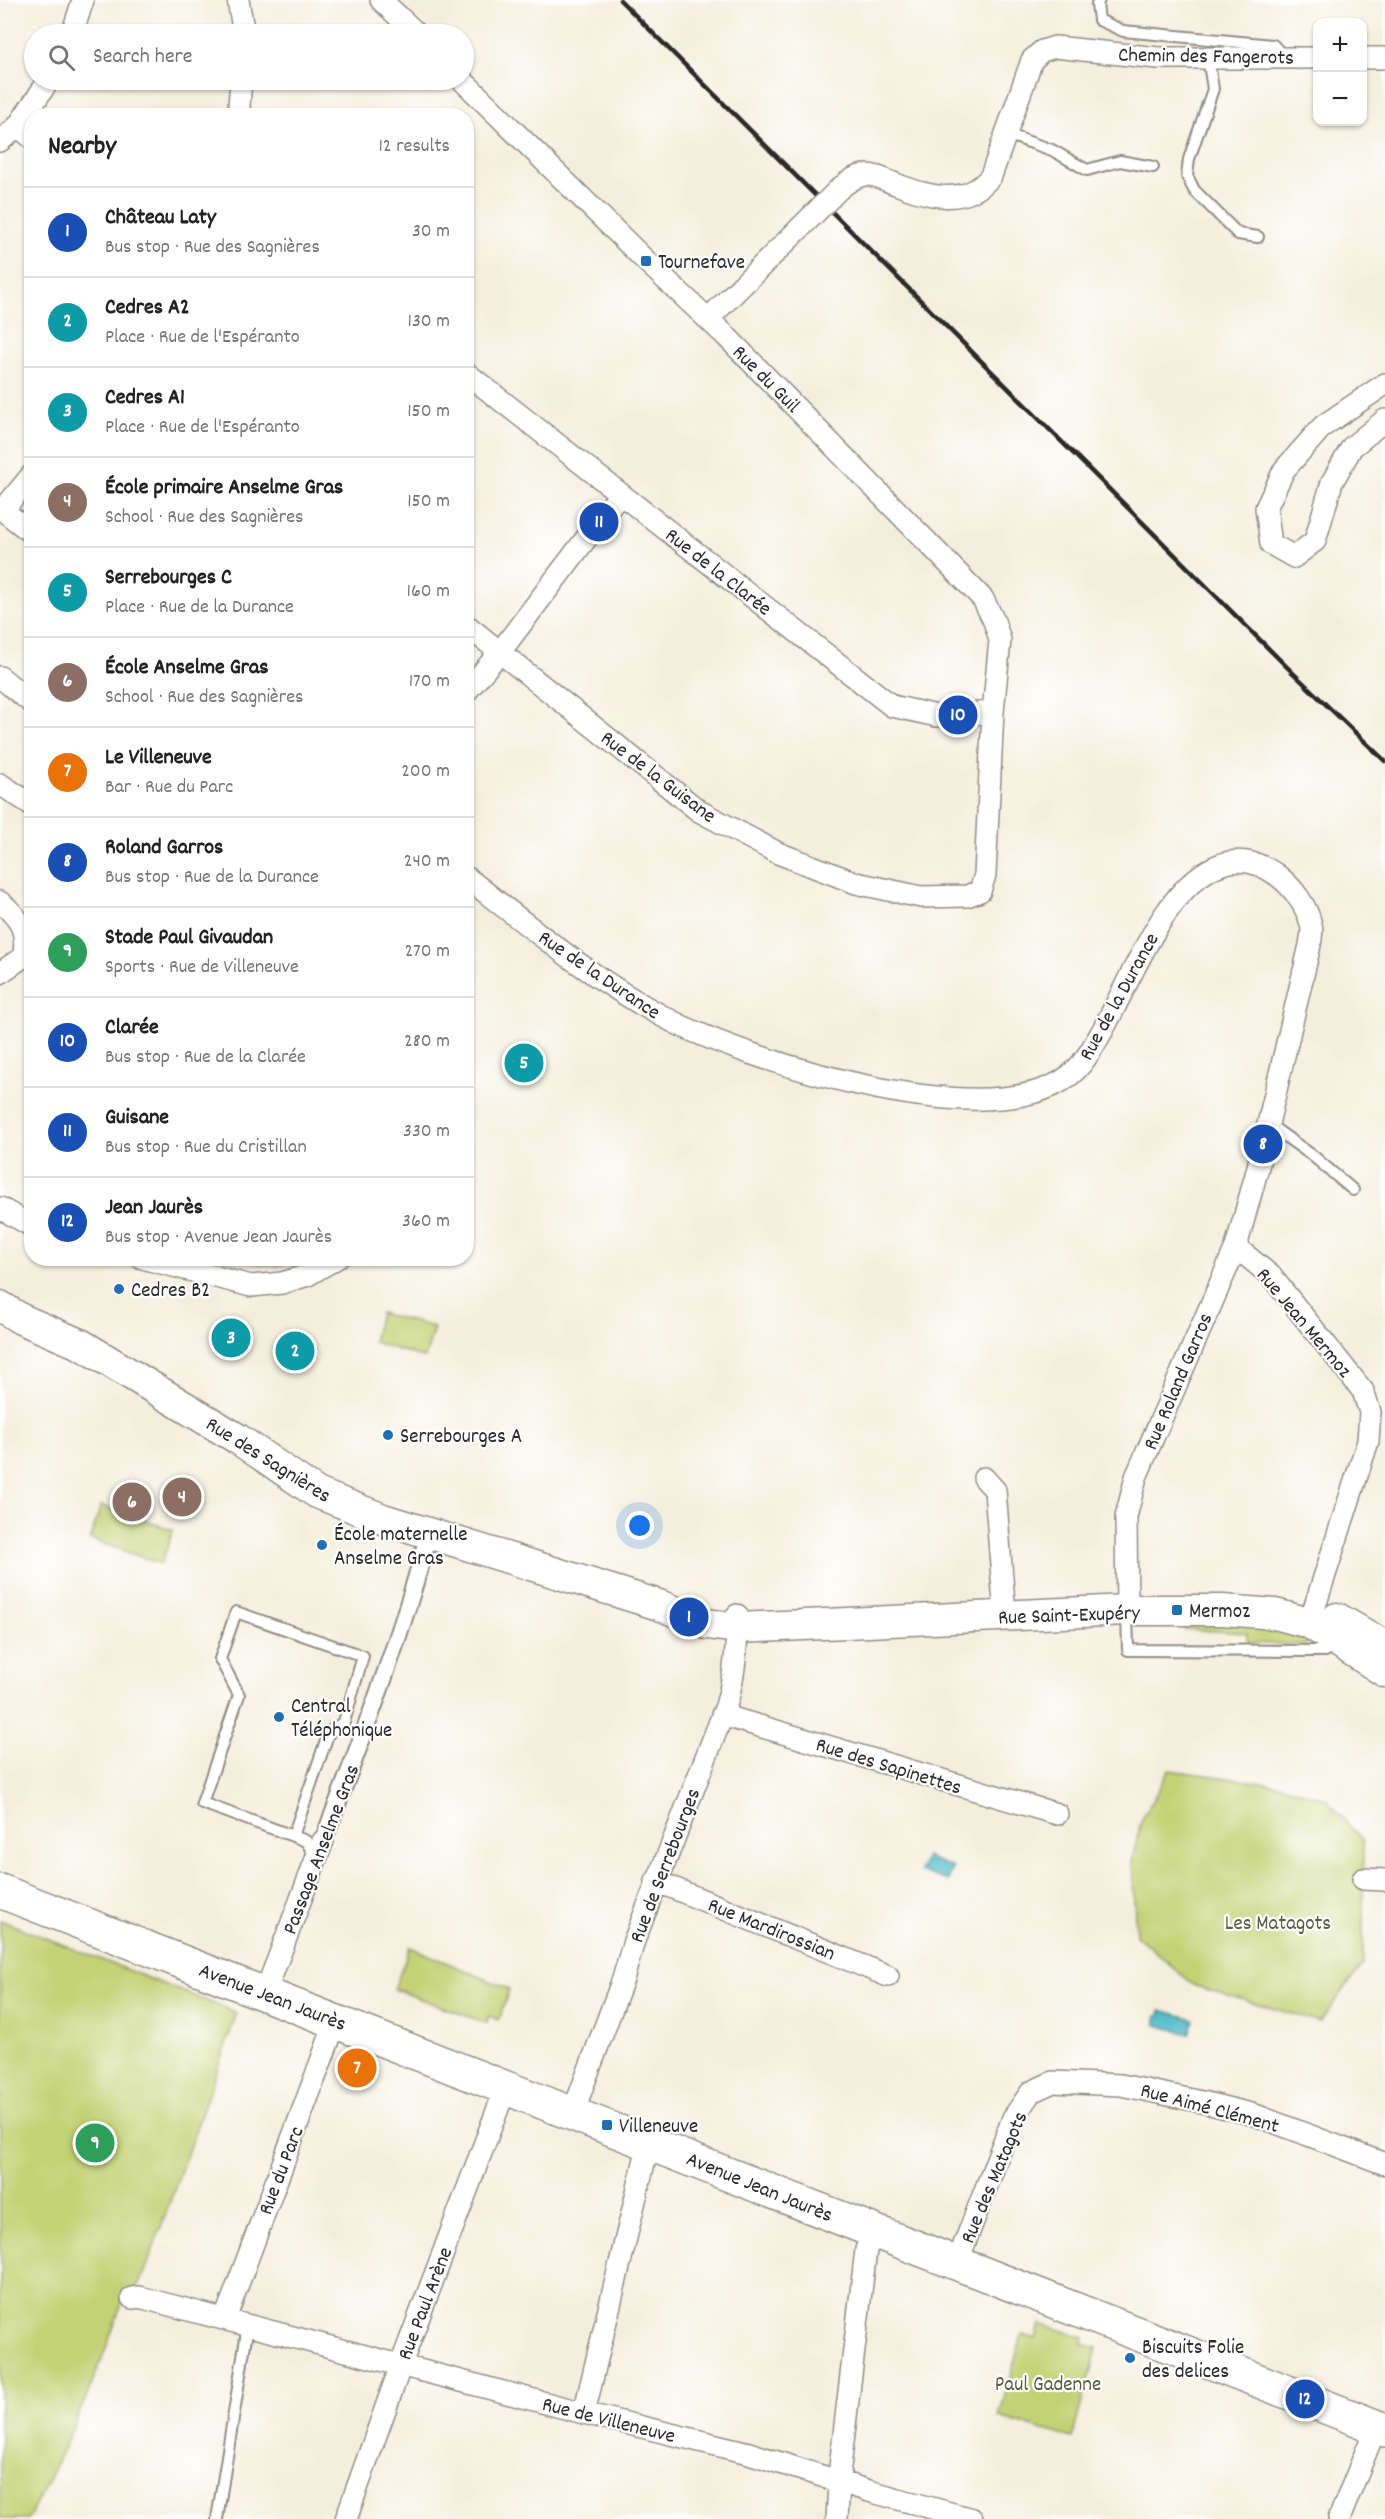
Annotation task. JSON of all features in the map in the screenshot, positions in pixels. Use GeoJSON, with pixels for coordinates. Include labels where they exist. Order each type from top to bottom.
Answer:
{"type":"FeatureCollection","features":[{"type":"Feature","properties":{"kind":"main road","name":"Rue des Sagnières"},"geometry":{"type":"LineString","coordinates":[[0,1306],[21,1319],[82,1345],[238,1439],[317,1493],[383,1519],[659,1605],[707,1624],[737,1622]]}},
{"type":"Feature","properties":{"kind":"main road","name":"Rue Saint-Exupéry"},"geometry":{"type":"LineString","coordinates":[[737,1622],[1224,1598],[1304,1606],[1322,1626],[1328,1614],[1383,1660]]}},
{"type":"Feature","properties":{"kind":"main road","name":"Avenue Jean Jaurès"},"geometry":{"type":"LineString","coordinates":[[0,1891],[573,2112],[1380,2428]]}},
{"type":"Feature","properties":{"kind":"street"},"geometry":{"type":"LineString","coordinates":[[75,24],[83,0]]}},
{"type":"Feature","properties":{"kind":"street"},"geometry":{"type":"LineString","coordinates":[[238,0],[242,24]]}},
{"type":"Feature","properties":{"kind":"street"},"geometry":{"type":"LineString","coordinates":[[381,0],[406,24]]}},
{"type":"Feature","properties":{"kind":"street","name":"Chemin des Fangerots"},"geometry":{"type":"LineString","coordinates":[[708,319],[840,188],[852,179],[866,175],[926,195],[968,194],[982,187],[991,176],[1032,60],[1042,51],[1055,47],[1158,58],[1313,58]]}},
{"type":"Feature","properties":{"kind":"street"},"geometry":{"type":"LineString","coordinates":[[1367,58],[1385,58]]}},
{"type":"Feature","properties":{"kind":"street"},"geometry":{"type":"LineString","coordinates":[[36,108],[44,90]]}},
{"type":"Feature","properties":{"kind":"street"},"geometry":{"type":"LineString","coordinates":[[238,108],[240,90]]}},
{"type":"Feature","properties":{"kind":"street","name":"Rue du Guil"},"geometry":{"type":"LineString","coordinates":[[472,90],[708,319],[963,576],[983,599],[1000,640],[993,712]]}},
{"type":"Feature","properties":{"kind":"street"},"geometry":{"type":"LineString","coordinates":[[0,141],[24,132]]}},
{"type":"Feature","properties":{"kind":"street","name":"Rue de la Clarée"},"geometry":{"type":"LineString","coordinates":[[474,379],[892,706],[937,716],[993,712]]}},
{"type":"Feature","properties":{"kind":"street"},"geometry":{"type":"LineString","coordinates":[[1385,384],[1323,426],[1284,470],[1266,508],[1270,544],[1294,557],[1315,541],[1332,482],[1353,447],[1385,420]]}},
{"type":"Feature","properties":{"kind":"street"},"geometry":{"type":"LineString","coordinates":[[24,484],[1,509],[24,527]]}},
{"type":"Feature","properties":{"kind":"street"},"geometry":{"type":"LineString","coordinates":[[474,683],[500,652],[620,494]]}},
{"type":"Feature","properties":{"kind":"street","name":"Rue de la Guisane"},"geometry":{"type":"LineString","coordinates":[[474,631],[699,811],[789,857],[856,883],[921,897],[967,896],[980,891],[985,875],[993,712]]}},
{"type":"Feature","properties":{"kind":"street"},"geometry":{"type":"LineString","coordinates":[[0,677],[24,696]]}},
{"type":"Feature","properties":{"kind":"street"},"geometry":{"type":"LineString","coordinates":[[0,784],[24,800]]}},
{"type":"Feature","properties":{"kind":"street","name":"Rue de la Durance"},"geometry":{"type":"LineString","coordinates":[[474,883],[562,952],[614,988],[665,1018],[716,1042],[778,1063],[876,1088],[936,1097],[990,1098],[1015,1097],[1039,1091],[1061,1082],[1081,1065],[1097,1040],[1162,919],[1179,896],[1201,875],[1224,863],[1248,863],[1269,869],[1288,882],[1301,902],[1312,926],[1310,945],[1257,1171]]}},
{"type":"Feature","properties":{"kind":"street"},"geometry":{"type":"LineString","coordinates":[[0,902],[23,924],[24,930]]}},
{"type":"Feature","properties":{"kind":"street"},"geometry":{"type":"LineString","coordinates":[[0,973],[22,957],[24,950]]}},
{"type":"Feature","properties":{"kind":"street","name":"Rue Roland Garros"},"geometry":{"type":"LineString","coordinates":[[1127,1604],[1126,1517],[1136,1477],[1236,1247],[1257,1171]]}},
{"type":"Feature","properties":{"kind":"street"},"geometry":{"type":"LineString","coordinates":[[0,1208],[24,1222]]}},
{"type":"Feature","properties":{"kind":"street","name":"Rue Jean Mermoz"},"geometry":{"type":"LineString","coordinates":[[1236,1247],[1271,1276],[1364,1391],[1370,1412],[1368,1441],[1322,1626]]}},
{"type":"Feature","properties":{"kind":"street"},"geometry":{"type":"LineString","coordinates":[[173,1266],[251,1286],[282,1283],[308,1275],[323,1266]]}},
{"type":"Feature","properties":{"kind":"street"},"geometry":{"type":"LineString","coordinates":[[984,1478],[995,1490],[1005,1609]]}},
{"type":"Feature","properties":{"kind":"street","name":"Passage Anselme Gras"},"geometry":{"type":"LineString","coordinates":[[265,1993],[375,1706],[412,1597],[429,1533]]}},
{"type":"Feature","properties":{"kind":"street","name":"Rue de Serrebourges"},"geometry":{"type":"LineString","coordinates":[[573,2112],[623,1979],[656,1881],[722,1715],[734,1677],[738,1654],[737,1622]]}},
{"type":"Feature","properties":{"kind":"street","name":"Rue des Sapinettes"},"geometry":{"type":"LineString","coordinates":[[722,1715],[1057,1814]]}},
{"type":"Feature","properties":{"kind":"street"},"geometry":{"type":"LineString","coordinates":[[1363,1880],[1385,1880]]}},
{"type":"Feature","properties":{"kind":"street","name":"Rue Mardirossian"},"geometry":{"type":"LineString","coordinates":[[656,1881],[888,1976]]}},
{"type":"Feature","properties":{"kind":"street","name":"Rue du Parc"},"geometry":{"type":"LineString","coordinates":[[225,2319],[336,2021]]}},
{"type":"Feature","properties":{"kind":"street","name":"Rue Aimé Clément"},"geometry":{"type":"LineString","coordinates":[[1031,2092],[1053,2082],[1121,2085],[1255,2115],[1385,2164]]}},
{"type":"Feature","properties":{"kind":"street","name":"Rue Paul Arène"},"geometry":{"type":"LineString","coordinates":[[346,2519],[400,2365],[506,2087]]}},
{"type":"Feature","properties":{"kind":"street","name":"Rue des Matagots"},"geometry":{"type":"LineString","coordinates":[[957,2263],[1013,2118],[1031,2092]]}},
{"type":"Feature","properties":{"kind":"street"},"geometry":{"type":"LineString","coordinates":[[584,2413],[649,2142]]}},
{"type":"Feature","properties":{"kind":"street"},"geometry":{"type":"LineString","coordinates":[[837,2519],[839,2481],[866,2250],[873,2231]]}},
{"type":"Feature","properties":{"kind":"street","name":"Rue de Villeneuve"},"geometry":{"type":"LineString","coordinates":[[132,2298],[139,2297],[584,2413],[749,2453],[972,2519]]}},
{"type":"Feature","properties":{"kind":"street"},"geometry":{"type":"LineString","coordinates":[[1339,2519],[1380,2428]]}},
{"type":"Feature","properties":{"kind":"lane"},"geometry":{"type":"LineString","coordinates":[[1099,0],[1096,4],[1099,20],[1123,31],[1273,45],[1286,58]]}},
{"type":"Feature","properties":{"kind":"lane"},"geometry":{"type":"LineString","coordinates":[[1208,58],[1213,89],[1189,159],[1187,176],[1194,190],[1238,234],[1258,237]]}},
{"type":"Feature","properties":{"kind":"lane"},"geometry":{"type":"LineString","coordinates":[[1006,134],[1052,150],[1087,170],[1120,160],[1153,166]]}},
{"type":"Feature","properties":{"kind":"lane"},"geometry":{"type":"LineString","coordinates":[[1268,1124],[1353,1190]]}},
{"type":"Feature","properties":{"kind":"lane"},"geometry":{"type":"LineString","coordinates":[[1127,1604],[1128,1650],[1325,1651],[1322,1626]]}},
{"type":"Feature","properties":{"kind":"lane"},"geometry":{"type":"LineString","coordinates":[[293,1836],[329,1732],[344,1722],[363,1656],[236,1612],[220,1659],[239,1695],[202,1803],[306,1841],[320,1849]]}},
{"type":"Feature","properties":{"kind":"lane"},"geometry":{"type":"LineString","coordinates":[[217,2519],[248,2325]]}},
{"type":"Feature","properties":{"kind":"green space"},"geometry":{"type":"Polygon","coordinates":[[[380,1313],[434,1327],[425,1358],[373,1342],[380,1313]]]}},
{"type":"Feature","properties":{"kind":"green space"},"geometry":{"type":"Polygon","coordinates":[[[101,1506],[173,1530],[161,1564],[90,1539],[101,1506]]]}},
{"type":"Feature","properties":{"kind":"green space"},"geometry":{"type":"Polygon","coordinates":[[[1184,1620],[1259,1622],[1309,1636],[1310,1642],[1306,1645],[1248,1643],[1246,1633],[1184,1629],[1184,1620]]]}},
{"type":"Feature","properties":{"kind":"green space","name":"Les Matagots"},"geometry":{"type":"Polygon","coordinates":[[[1169,1770],[1281,1785],[1326,1799],[1363,1841],[1363,1964],[1320,2022],[1195,1986],[1136,1935],[1132,1861],[1141,1821],[1169,1770]]]}},
{"type":"Feature","properties":{"kind":"green space"},"geometry":{"type":"Polygon","coordinates":[[[0,1920],[237,2013],[145,2272],[134,2292],[125,2294],[105,2352],[81,2408],[28,2519],[0,2519],[0,1920]]]}},
{"type":"Feature","properties":{"kind":"green space"},"geometry":{"type":"Polygon","coordinates":[[[410,1947],[509,1989],[499,2020],[489,2016],[486,2023],[394,1989],[410,1947]]]}},
{"type":"Feature","properties":{"kind":"green space","name":"Paul Gadenne"},"geometry":{"type":"Polygon","coordinates":[[[1040,2324],[1084,2337],[1083,2344],[1097,2348],[1072,2438],[999,2417],[1022,2335],[1036,2339],[1040,2324]]]}},
{"type":"Feature","properties":{"kind":"water"},"geometry":{"type":"Polygon","coordinates":[[[926,1857],[953,1868],[948,1881],[920,1871],[926,1857]]]}},
{"type":"Feature","properties":{"kind":"water"},"geometry":{"type":"Polygon","coordinates":[[[1161,2010],[1194,2019],[1189,2034],[1157,2025],[1157,2015],[1160,2015],[1161,2010]]]}},
{"type":"Feature","properties":{"kind":"railway"},"geometry":{"type":"LineString","coordinates":[[620,0],[1292,672],[1385,761]]}},
{"type":"Feature","properties":{"kind":"place","name":"Tournefave"},"geometry":{"type":"Point","coordinates":[646,261]}},
{"type":"Feature","properties":{"kind":"place","name":"Guisane"},"geometry":{"type":"Point","coordinates":[599,522]}},
{"type":"Feature","properties":{"kind":"place","name":"Clarée"},"geometry":{"type":"Point","coordinates":[958,715]}},
{"type":"Feature","properties":{"kind":"place","name":"Serrebourges C"},"geometry":{"type":"Point","coordinates":[524,1063]}},
{"type":"Feature","properties":{"kind":"place","name":"Roland Garros"},"geometry":{"type":"Point","coordinates":[1263,1144]}},
{"type":"Feature","properties":{"kind":"place","name":"Cedres B2"},"geometry":{"type":"Point","coordinates":[119,1289]}},
{"type":"Feature","properties":{"kind":"place","name":"Cedres A1"},"geometry":{"type":"Point","coordinates":[231,1338]}},
{"type":"Feature","properties":{"kind":"place","name":"Cedres A2"},"geometry":{"type":"Point","coordinates":[295,1351]}},
{"type":"Feature","properties":{"kind":"place","name":"Serrebourges A"},"geometry":{"type":"Point","coordinates":[388,1435]}},
{"type":"Feature","properties":{"kind":"place","name":"École primaire Anselme Gras"},"geometry":{"type":"Point","coordinates":[182,1497]}},
{"type":"Feature","properties":{"kind":"place","name":"École Anselme Gras"},"geometry":{"type":"Point","coordinates":[132,1502]}},
{"type":"Feature","properties":{"kind":"place","name":"École maternelle Anselme Gras"},"geometry":{"type":"Point","coordinates":[322,1545]}},
{"type":"Feature","properties":{"kind":"place","name":"Mermoz"},"geometry":{"type":"Point","coordinates":[1177,1610]}},
{"type":"Feature","properties":{"kind":"place","name":"Château Laty"},"geometry":{"type":"Point","coordinates":[689,1617]}},
{"type":"Feature","properties":{"kind":"place","name":"Central Téléphonique"},"geometry":{"type":"Point","coordinates":[279,1717]}},
{"type":"Feature","properties":{"kind":"place","name":"Le Villeneuve"},"geometry":{"type":"Point","coordinates":[357,2068]}},
{"type":"Feature","properties":{"kind":"place","name":"Villeneuve"},"geometry":{"type":"Point","coordinates":[607,2125]}},
{"type":"Feature","properties":{"kind":"place","name":"Stade Paul Givaudan"},"geometry":{"type":"Point","coordinates":[95,2143]}},
{"type":"Feature","properties":{"kind":"place","name":"Biscuits Folie des delices"},"geometry":{"type":"Point","coordinates":[1130,2358]}},
{"type":"Feature","properties":{"kind":"place","name":"Jean Jaurès"},"geometry":{"type":"Point","coordinates":[1305,2399]}}]}
